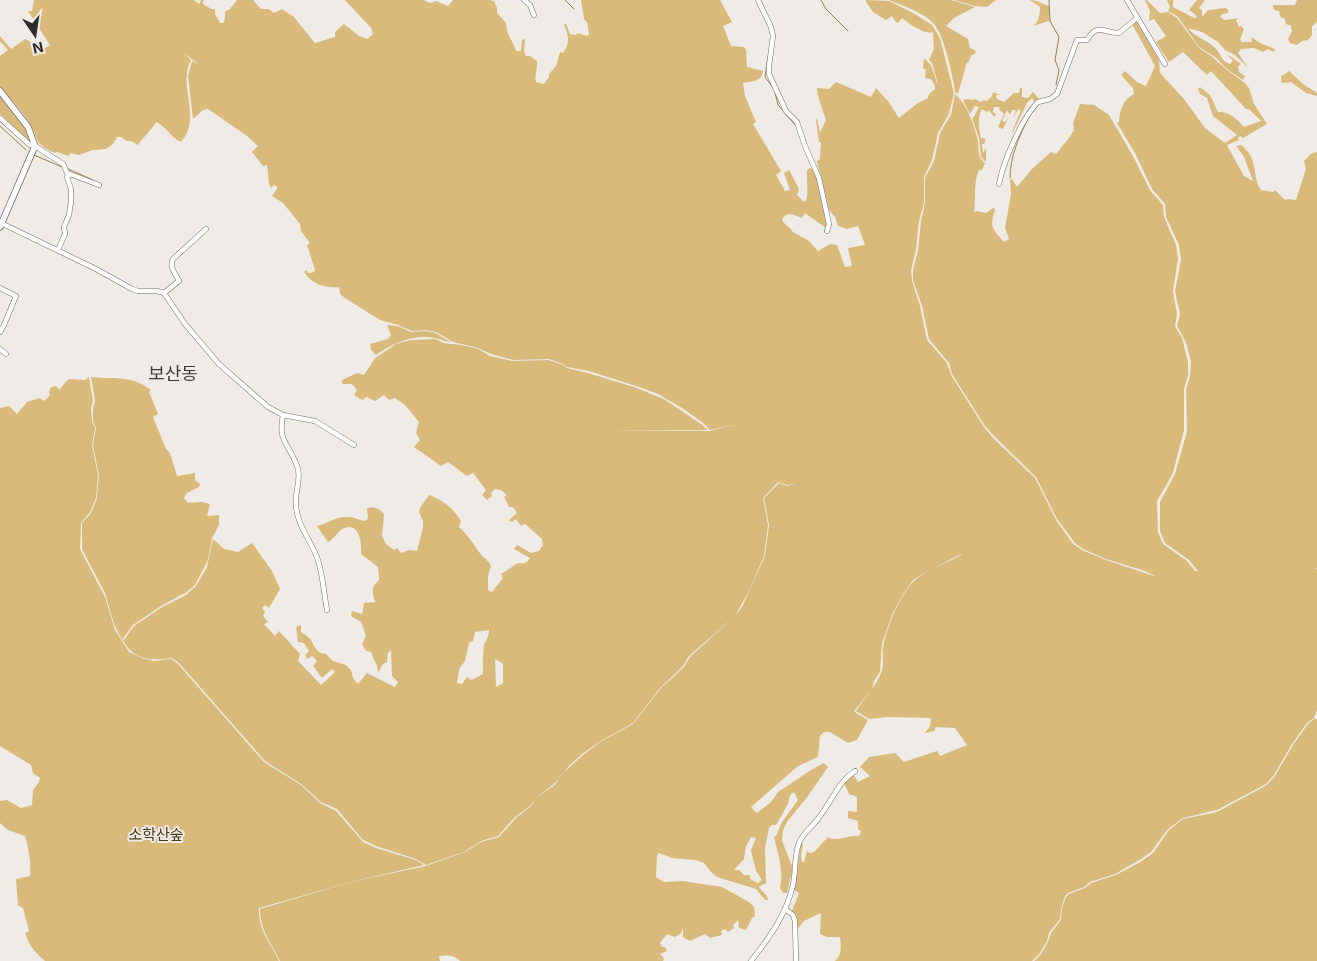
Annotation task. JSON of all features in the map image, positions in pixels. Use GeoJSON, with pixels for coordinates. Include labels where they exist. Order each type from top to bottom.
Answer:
{"type":"FeatureCollection","features":[{"type":"Feature","properties":{"kind":"street"},"geometry":{"type":"LineString","coordinates":[[524,0],[530,5],[534,15]]}},
{"type":"Feature","properties":{"kind":"street"},"geometry":{"type":"LineString","coordinates":[[758,0],[771,27],[773,36],[769,74],[786,111],[797,122],[819,178],[829,224],[827,231]]}},
{"type":"Feature","properties":{"kind":"street"},"geometry":{"type":"LineString","coordinates":[[1126,0],[1134,21],[1164,64]]}},
{"type":"Feature","properties":{"kind":"street"},"geometry":{"type":"LineString","coordinates":[[999,184],[1002,170],[1026,118],[1038,102],[1047,100],[1057,94],[1077,40],[1087,40],[1094,31],[1100,29],[1119,33],[1134,21]]}},
{"type":"Feature","properties":{"kind":"street"},"geometry":{"type":"LineString","coordinates":[[0,91],[28,127],[35,146],[0,225],[58,250],[138,291],[164,293],[185,324],[219,364],[268,407],[283,415],[315,421],[354,445]]}},
{"type":"Feature","properties":{"kind":"street"},"geometry":{"type":"LineString","coordinates":[[0,118],[30,145],[35,146],[63,164],[72,196],[69,215],[64,227],[65,234],[58,250]]}},
{"type":"Feature","properties":{"kind":"street"},"geometry":{"type":"LineString","coordinates":[[66,171],[99,185]]}},
{"type":"Feature","properties":{"kind":"street"},"geometry":{"type":"LineString","coordinates":[[164,293],[178,281],[172,269],[171,262],[173,258],[206,228]]}},
{"type":"Feature","properties":{"kind":"street"},"geometry":{"type":"LineString","coordinates":[[0,288],[16,296],[0,332]]}},
{"type":"Feature","properties":{"kind":"street"},"geometry":{"type":"LineString","coordinates":[[0,349],[6,354]]}},
{"type":"Feature","properties":{"kind":"street"},"geometry":{"type":"LineString","coordinates":[[283,415],[282,437],[298,471],[299,486],[296,506],[300,525],[318,560],[327,610]]}},
{"type":"Feature","properties":{"kind":"street"},"geometry":{"type":"LineString","coordinates":[[751,961],[776,930],[793,886],[797,851],[801,838],[821,816],[839,785],[855,771]]}},
{"type":"Feature","properties":{"kind":"street"},"geometry":{"type":"LineString","coordinates":[[784,909],[793,915],[795,921],[796,961]]}},
{"type":"Feature","properties":{"kind":"green space"},"geometry":{"type":"Polygon","coordinates":[[[34,0],[194,0],[199,4],[201,0],[204,0],[202,3],[211,9],[215,9],[215,14],[220,23],[223,23],[225,11],[229,10],[237,0],[253,0],[261,9],[269,9],[274,13],[282,9],[294,17],[315,43],[335,37],[335,32],[344,24],[359,36],[367,39],[373,34],[371,28],[345,0],[424,0],[430,3],[436,1],[448,6],[453,0],[490,0],[494,1],[497,13],[506,23],[507,31],[516,51],[521,51],[522,40],[525,39],[524,51],[526,56],[530,56],[537,61],[536,82],[544,84],[556,66],[560,52],[563,53],[568,42],[568,35],[564,24],[566,24],[570,34],[575,35],[578,33],[587,36],[589,34],[581,0],[720,0],[732,22],[723,26],[731,46],[744,47],[746,50],[747,67],[763,71],[759,79],[743,83],[745,96],[756,122],[753,124],[781,171],[776,175],[785,191],[790,190],[784,173],[789,170],[799,189],[797,195],[804,202],[806,201],[807,193],[807,170],[810,168],[814,170],[817,177],[826,228],[805,213],[802,218],[791,214],[786,215],[782,219],[783,222],[793,232],[809,241],[818,251],[830,244],[837,245],[845,267],[852,266],[848,248],[865,245],[858,226],[847,229],[838,226],[835,217],[829,210],[817,161],[820,159],[821,142],[819,142],[816,120],[817,118],[820,133],[826,120],[817,88],[829,89],[836,82],[871,97],[876,88],[888,101],[899,118],[918,103],[928,98],[929,94],[935,89],[931,79],[925,78],[924,58],[931,65],[937,83],[954,93],[949,114],[938,133],[932,160],[924,177],[924,203],[911,270],[912,281],[920,306],[927,340],[947,363],[951,375],[984,427],[1035,478],[1056,520],[1073,544],[1082,550],[1106,560],[1155,576],[1106,559],[1083,549],[1075,543],[1057,519],[1036,477],[985,426],[952,374],[949,363],[929,339],[922,306],[913,280],[913,270],[925,203],[925,178],[934,161],[940,133],[951,115],[955,94],[969,114],[978,140],[979,155],[985,163],[982,170],[979,170],[976,180],[974,212],[986,213],[993,208],[995,209],[992,224],[996,233],[1004,242],[1009,239],[1005,228],[1011,194],[1010,180],[1012,179],[1017,187],[1032,169],[1051,152],[1056,154],[1074,130],[1073,123],[1080,104],[1094,105],[1109,115],[1150,190],[1163,205],[1164,217],[1176,245],[1178,259],[1173,291],[1177,314],[1175,326],[1182,338],[1188,362],[1188,376],[1184,389],[1184,430],[1173,473],[1157,501],[1158,532],[1163,544],[1187,561],[1195,571],[1198,571],[1189,560],[1165,543],[1160,531],[1160,502],[1175,474],[1187,431],[1186,389],[1190,376],[1191,362],[1186,342],[1177,326],[1180,314],[1175,291],[1181,259],[1179,245],[1166,217],[1165,204],[1152,189],[1136,155],[1117,123],[1119,122],[1121,109],[1125,102],[1134,94],[1133,88],[1121,75],[1125,71],[1137,82],[1146,86],[1155,66],[1132,24],[1136,20],[1159,60],[1160,73],[1184,99],[1205,128],[1225,143],[1237,135],[1213,116],[1207,98],[1200,94],[1198,89],[1200,87],[1210,95],[1218,112],[1229,114],[1236,118],[1244,127],[1261,121],[1249,109],[1246,109],[1211,71],[1207,75],[1183,52],[1169,62],[1156,42],[1166,36],[1154,19],[1149,21],[1150,11],[1145,0],[1147,0],[1160,13],[1168,12],[1177,18],[1199,48],[1249,88],[1254,104],[1267,124],[1243,138],[1240,136],[1239,140],[1227,145],[1244,176],[1253,181],[1244,157],[1236,146],[1241,145],[1251,156],[1256,179],[1261,190],[1273,192],[1275,190],[1285,200],[1296,200],[1306,169],[1304,161],[1312,153],[1317,152],[1317,568],[1315,569],[1317,569],[1317,710],[1314,718],[1307,723],[1274,775],[1266,784],[1217,810],[1183,818],[1168,829],[1151,852],[1141,859],[1115,874],[1090,882],[1084,887],[1068,893],[1061,908],[1060,919],[1049,933],[1040,953],[1032,961],[835,961],[840,953],[840,937],[827,937],[820,934],[821,913],[804,921],[797,930],[796,917],[792,911],[799,893],[794,890],[801,844],[803,844],[802,862],[804,862],[807,851],[810,853],[814,852],[828,837],[840,839],[859,836],[861,831],[858,829],[858,821],[848,818],[848,811],[857,812],[857,797],[849,794],[844,783],[853,774],[858,782],[870,776],[860,767],[869,757],[895,753],[904,762],[937,751],[940,756],[967,745],[955,728],[936,727],[934,731],[925,733],[930,726],[931,718],[888,717],[869,719],[856,711],[871,690],[854,711],[868,720],[857,740],[848,743],[830,732],[824,732],[820,736],[818,757],[798,766],[751,807],[757,813],[771,802],[778,792],[811,770],[824,763],[828,767],[783,830],[782,841],[792,866],[787,893],[783,893],[780,888],[781,869],[774,837],[798,800],[794,792],[790,795],[788,804],[776,825],[772,825],[769,828],[765,848],[766,884],[759,887],[768,900],[765,900],[756,889],[717,877],[704,863],[695,860],[672,858],[659,853],[657,856],[656,877],[664,882],[683,881],[722,887],[749,902],[754,907],[755,916],[746,930],[739,928],[738,920],[733,925],[734,928],[728,932],[725,929],[721,931],[722,935],[710,938],[705,934],[690,941],[683,937],[683,928],[681,933],[675,937],[667,934],[660,943],[667,951],[660,954],[664,958],[663,961],[460,961],[453,957],[439,956],[440,961],[280,961],[264,930],[260,909],[351,882],[426,866],[465,852],[481,842],[499,837],[516,818],[531,806],[537,797],[530,806],[515,817],[498,836],[481,841],[464,852],[426,865],[416,859],[363,840],[337,809],[321,802],[301,784],[265,761],[179,663],[172,658],[140,657],[130,650],[123,641],[134,626],[162,607],[186,595],[196,586],[207,567],[213,539],[224,549],[238,552],[252,543],[272,571],[280,589],[269,608],[265,605],[262,608],[265,612],[263,616],[268,622],[264,624],[275,636],[279,631],[300,654],[298,661],[321,685],[335,672],[332,669],[322,678],[313,666],[317,661],[312,656],[307,659],[305,655],[309,651],[304,643],[298,642],[296,627],[301,625],[301,632],[310,639],[317,650],[320,653],[326,654],[333,661],[346,665],[351,670],[353,678],[358,684],[367,673],[395,687],[398,682],[392,676],[391,650],[388,653],[387,662],[383,664],[378,673],[371,652],[366,651],[362,644],[366,636],[361,622],[351,616],[352,611],[362,614],[364,603],[375,602],[373,590],[379,580],[378,567],[361,554],[359,535],[354,528],[344,528],[328,542],[317,526],[344,517],[352,517],[364,521],[368,519],[367,508],[379,509],[384,514],[382,536],[386,544],[394,550],[397,548],[401,553],[409,550],[417,551],[423,527],[423,521],[419,512],[429,495],[439,499],[455,512],[461,521],[459,527],[491,566],[488,576],[488,590],[492,592],[503,578],[501,574],[518,563],[526,562],[530,558],[514,549],[517,545],[531,553],[539,551],[543,545],[542,539],[525,524],[521,526],[516,519],[512,522],[509,520],[517,513],[513,507],[509,507],[504,497],[507,495],[501,490],[495,489],[491,493],[492,496],[487,500],[482,495],[486,490],[473,473],[467,476],[448,462],[441,466],[414,447],[420,440],[416,433],[419,422],[405,405],[395,398],[389,400],[384,395],[375,401],[367,397],[362,400],[354,395],[357,390],[352,384],[342,384],[342,380],[357,373],[364,375],[375,358],[396,344],[411,340],[435,339],[444,343],[478,349],[490,356],[512,361],[548,360],[567,368],[634,387],[664,399],[708,430],[603,430],[709,431],[739,424],[710,430],[682,408],[658,394],[642,388],[589,371],[567,367],[561,363],[549,359],[513,360],[478,348],[453,342],[436,332],[426,330],[412,331],[380,320],[340,294],[339,287],[329,287],[315,283],[304,272],[306,270],[308,273],[312,273],[315,270],[307,245],[310,243],[301,231],[300,224],[283,203],[272,196],[278,187],[274,185],[271,188],[267,165],[263,166],[252,152],[258,146],[208,109],[203,110],[193,119],[188,76],[192,61],[198,64],[183,52],[191,60],[187,70],[190,122],[181,142],[156,122],[138,145],[131,141],[126,141],[122,137],[117,137],[113,144],[106,149],[93,150],[79,155],[71,153],[68,156],[48,149],[37,140],[32,127],[0,87],[0,56],[8,50],[0,41],[0,36],[11,49],[25,39],[38,45],[42,50],[50,45],[28,11],[32,11],[34,0]],[[778,482],[763,498],[768,525],[764,556],[749,591],[735,616],[742,607],[765,556],[769,525],[764,498],[779,483],[787,486],[795,484],[787,485],[778,482]],[[961,554],[932,569],[956,558],[961,554]],[[929,571],[913,580],[903,594],[892,615],[882,643],[880,672],[874,681],[872,689],[882,669],[884,643],[889,627],[904,593],[914,581],[929,571]],[[735,616],[689,656],[683,666],[660,688],[633,723],[599,742],[563,773],[600,742],[633,724],[661,688],[684,667],[690,657],[735,616]],[[489,630],[475,632],[473,641],[469,643],[465,661],[459,669],[457,683],[462,684],[467,677],[472,680],[483,674],[484,645],[489,630]],[[495,659],[496,687],[503,683],[503,664],[495,659]],[[559,778],[537,797],[555,785],[559,778]],[[751,837],[746,846],[744,859],[734,870],[739,870],[744,875],[750,875],[750,879],[758,883],[762,880],[756,871],[751,850],[756,838],[751,837]]]}},
{"type":"Feature","properties":{"kind":"green space"},"geometry":{"type":"Polygon","coordinates":[[[865,0],[889,1],[932,25],[940,38],[954,93],[938,84],[932,63],[929,60],[934,49],[933,32],[925,32],[902,18],[898,23],[892,16],[886,20],[873,12],[865,0]]]}},
{"type":"Feature","properties":{"kind":"green space"},"geometry":{"type":"Polygon","coordinates":[[[889,0],[951,0],[975,7],[954,18],[946,26],[968,39],[970,48],[975,50],[976,53],[967,62],[958,94],[955,92],[945,46],[938,29],[919,13],[889,0]]]}},
{"type":"Feature","properties":{"kind":"green space"},"geometry":{"type":"Polygon","coordinates":[[[954,0],[996,0],[987,7],[975,6],[954,0]]]}},
{"type":"Feature","properties":{"kind":"green space"},"geometry":{"type":"Polygon","coordinates":[[[1030,0],[1049,6],[1049,21],[1033,26],[1038,20],[1040,7],[1030,0]]]}},
{"type":"Feature","properties":{"kind":"green space"},"geometry":{"type":"Polygon","coordinates":[[[1167,0],[1173,0],[1173,7],[1194,18],[1197,18],[1196,15],[1189,10],[1197,0],[1205,0],[1199,8],[1202,10],[1202,17],[1208,10],[1226,8],[1228,13],[1222,14],[1220,17],[1225,20],[1239,18],[1236,20],[1239,27],[1241,26],[1244,29],[1240,40],[1242,42],[1252,42],[1251,37],[1275,50],[1274,52],[1268,49],[1263,52],[1254,48],[1241,49],[1238,53],[1248,68],[1218,42],[1202,32],[1188,28],[1211,44],[1225,61],[1230,64],[1233,61],[1227,54],[1241,64],[1238,66],[1239,72],[1245,76],[1243,80],[1227,69],[1215,57],[1199,47],[1178,17],[1168,11],[1170,7],[1167,0]]]}},
{"type":"Feature","properties":{"kind":"green space"},"geometry":{"type":"Polygon","coordinates":[[[1297,0],[1317,0],[1317,22],[1312,26],[1312,35],[1308,40],[1302,41],[1297,45],[1290,43],[1288,39],[1292,31],[1291,26],[1286,24],[1285,19],[1280,17],[1279,11],[1274,10],[1273,5],[1295,5],[1297,0]]]}},
{"type":"Feature","properties":{"kind":"green space"},"geometry":{"type":"Polygon","coordinates":[[[1289,71],[1303,84],[1317,93],[1317,96],[1306,93],[1291,82],[1282,83],[1281,76],[1289,71]]]}},
{"type":"Feature","properties":{"kind":"green space"},"geometry":{"type":"Polygon","coordinates":[[[1020,88],[1022,88],[1022,97],[1028,98],[1033,92],[1040,100],[1035,103],[1032,98],[1027,103],[1013,132],[1021,110],[1018,109],[1013,119],[1016,110],[1012,110],[1010,115],[1007,110],[1002,121],[1005,122],[1009,117],[1003,129],[998,127],[1004,114],[999,109],[1000,107],[994,107],[993,112],[996,114],[994,117],[989,110],[987,112],[982,109],[979,116],[979,127],[981,138],[986,139],[984,144],[982,144],[983,153],[986,148],[986,162],[981,157],[979,138],[972,118],[979,107],[975,106],[970,114],[963,100],[987,101],[993,92],[1000,95],[996,95],[997,99],[1004,102],[1014,93],[1019,93],[1020,88]]]}},
{"type":"Feature","properties":{"kind":"green space"},"geometry":{"type":"Polygon","coordinates":[[[0,96],[27,131],[31,143],[0,114],[0,96]]]}},
{"type":"Feature","properties":{"kind":"green space"},"geometry":{"type":"Polygon","coordinates":[[[387,325],[398,326],[411,332],[426,331],[435,333],[451,342],[427,337],[412,338],[397,343],[376,355],[371,350],[370,344],[388,339],[391,335],[387,325]]]}},
{"type":"Feature","properties":{"kind":"green space","name":"소학산숲"},"geometry":{"type":"Polygon","coordinates":[[[89,377],[93,401],[91,408],[92,422],[95,428],[92,445],[98,476],[96,498],[90,512],[81,523],[80,549],[105,597],[115,630],[129,652],[154,661],[171,659],[178,664],[264,762],[301,785],[320,803],[336,811],[363,842],[376,848],[416,860],[424,865],[351,882],[259,908],[260,923],[279,961],[45,961],[28,942],[25,933],[29,931],[23,908],[18,905],[16,879],[30,876],[29,851],[25,836],[8,830],[0,823],[0,801],[7,800],[21,808],[32,805],[33,790],[40,778],[33,773],[31,765],[0,746],[0,408],[9,406],[17,414],[27,402],[40,398],[44,401],[50,395],[51,387],[56,386],[60,390],[69,379],[85,380],[89,377]]]}},
{"type":"Feature","properties":{"kind":"green space"},"geometry":{"type":"Polygon","coordinates":[[[91,377],[130,380],[144,385],[151,390],[149,392],[158,414],[153,417],[166,449],[170,453],[177,476],[195,473],[195,480],[200,484],[199,487],[187,493],[184,498],[188,503],[202,502],[210,504],[207,516],[219,515],[219,525],[212,538],[208,560],[195,585],[133,625],[122,640],[114,624],[105,593],[82,549],[82,523],[91,513],[97,498],[99,476],[93,445],[96,428],[93,422],[95,401],[91,377]]]}},
{"type":"Feature","properties":{"kind":"green space"},"geometry":{"type":"Polygon","coordinates":[[[1317,719],[1317,961],[1034,961],[1041,954],[1051,933],[1061,920],[1062,908],[1069,894],[1085,888],[1091,883],[1116,875],[1142,861],[1153,853],[1169,830],[1183,819],[1217,812],[1267,785],[1275,776],[1293,745],[1308,724],[1317,719]]]}},
{"type":"Feature","properties":{"kind":"waterway"},"geometry":{"type":"LineString","coordinates":[[565,0],[574,9]]}},
{"type":"Feature","properties":{"kind":"waterway"},"geometry":{"type":"LineString","coordinates":[[821,0],[826,9],[848,31]]}},
{"type":"Feature","properties":{"kind":"waterway"},"geometry":{"type":"LineString","coordinates":[[1049,0],[1050,21],[1059,37],[1055,60],[1059,70],[1056,85]]}},
{"type":"Feature","properties":{"kind":"waterway"},"geometry":{"type":"LineString","coordinates":[[768,57],[765,77],[774,89]]}},
{"type":"Feature","properties":{"kind":"waterway"},"geometry":{"type":"LineString","coordinates":[[775,93],[778,105],[796,126]]}},
{"type":"Feature","properties":{"kind":"waterway"},"geometry":{"type":"LineString","coordinates":[[1031,114],[1039,104]]}},
{"type":"Feature","properties":{"kind":"waterway"},"geometry":{"type":"LineString","coordinates":[[1010,178],[1016,147],[1029,117]]}},
{"type":"Feature","properties":{"kind":"waterway"},"geometry":{"type":"LineString","coordinates":[[0,126],[26,150]]}},
{"type":"Feature","properties":{"kind":"waterway"},"geometry":{"type":"LineString","coordinates":[[34,155],[62,167]]}},
{"type":"Feature","properties":{"kind":"waterway"},"geometry":{"type":"LineString","coordinates":[[66,168],[93,180]]}},
{"type":"Feature","properties":{"kind":"district","name":"보산동"},"geometry":{"type":"Point","coordinates":[173,373]}}]}
